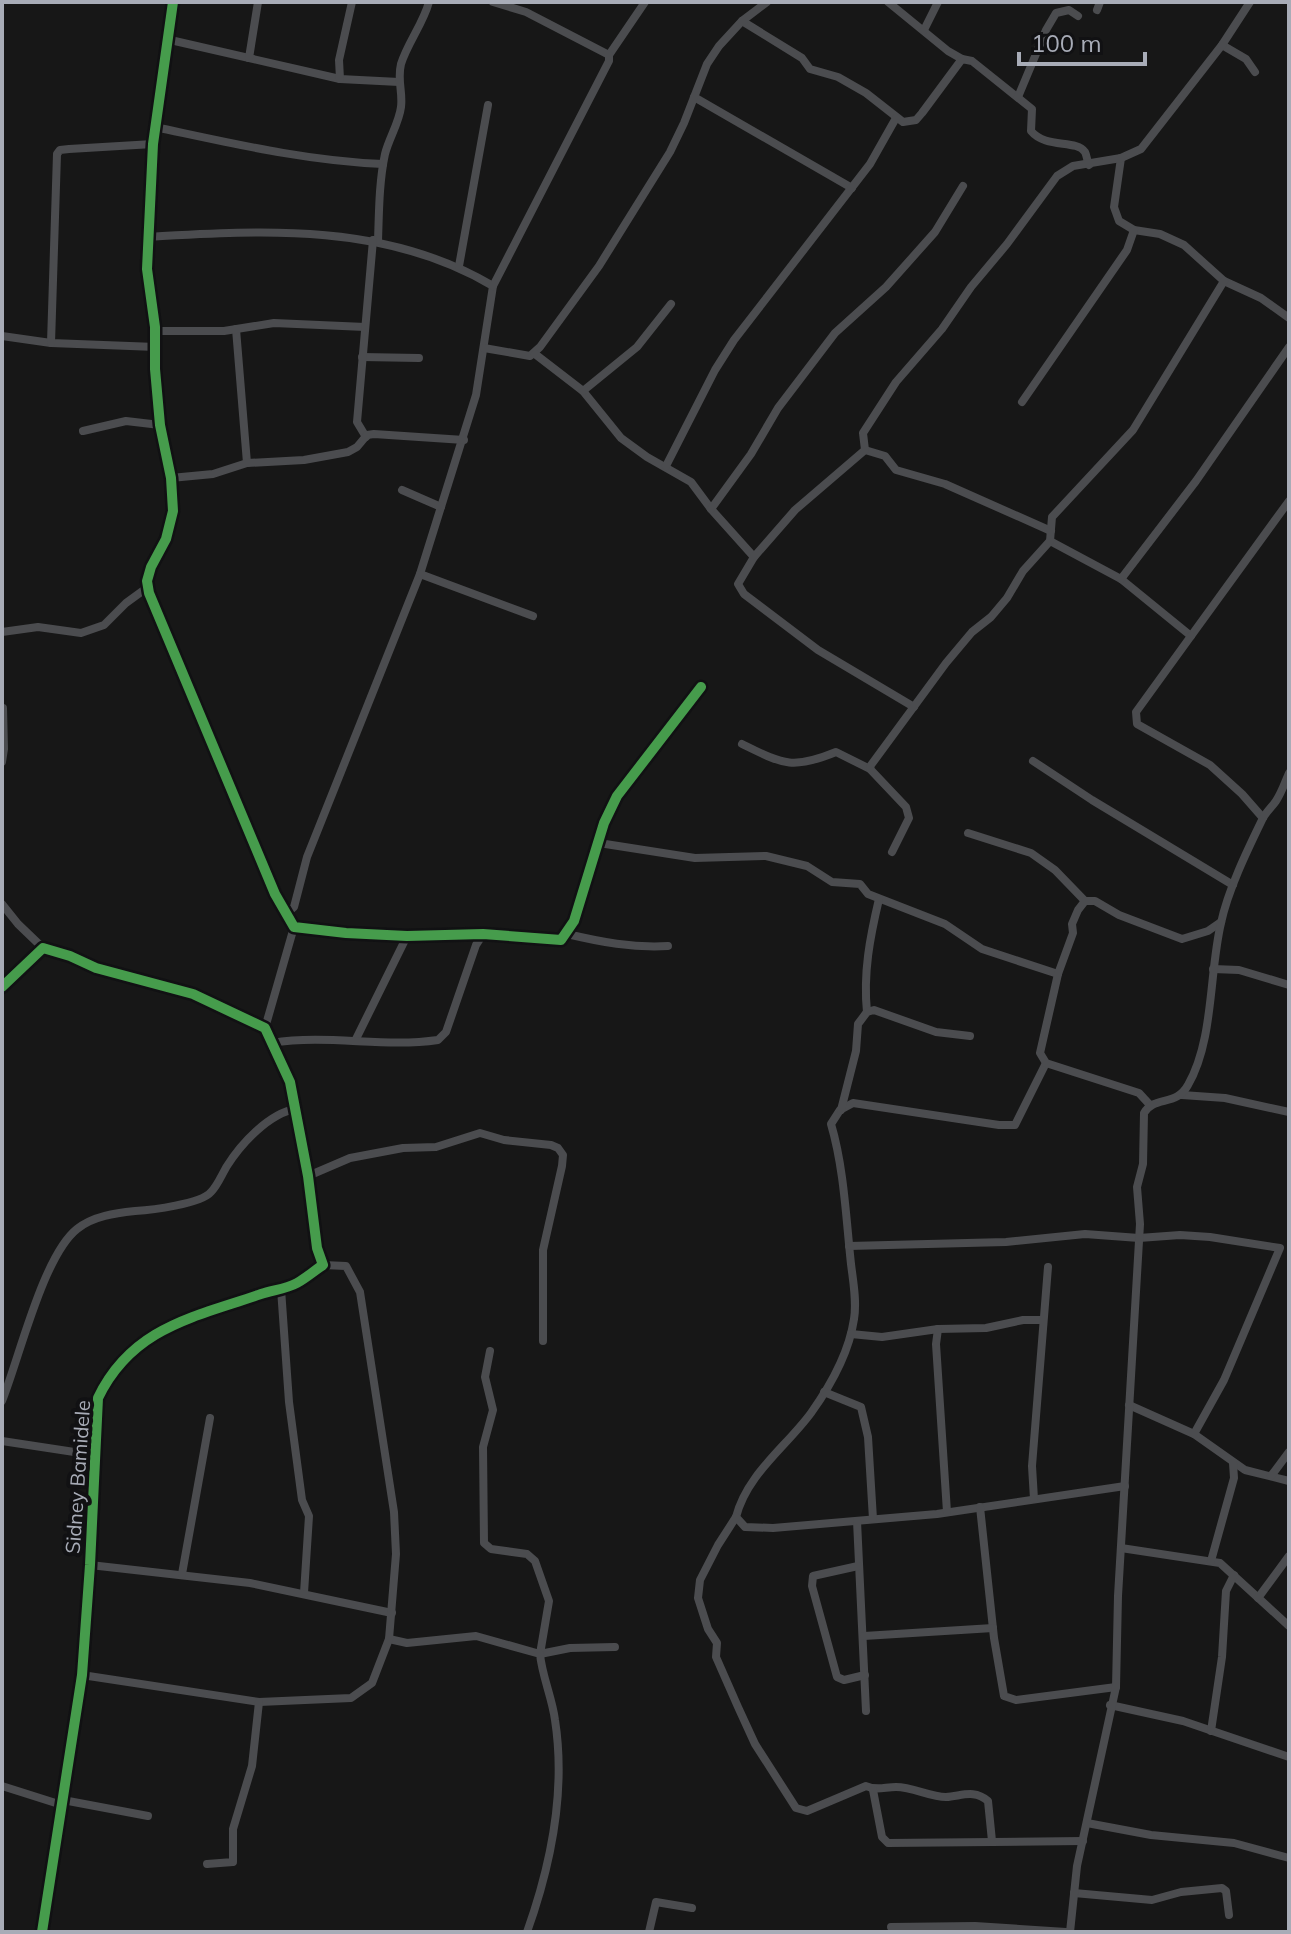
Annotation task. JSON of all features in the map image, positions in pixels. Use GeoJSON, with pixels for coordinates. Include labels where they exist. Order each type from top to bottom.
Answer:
{"type":"FeatureCollection","features":[{"type":"Feature","properties":{"kind":"street"},"geometry":{"type":"LineString","coordinates":[[173,2],[153,144],[147,269],[155,331],[160,425],[171,478],[172,521],[151,567],[148,587],[236,806],[275,894],[294,927],[265,1028]]}},
{"type":"Feature","properties":{"kind":"street"},"geometry":{"type":"LineString","coordinates":[[249,58],[258,2]]}},
{"type":"Feature","properties":{"kind":"street"},"geometry":{"type":"LineString","coordinates":[[340,79],[339,60],[352,2]]}},
{"type":"Feature","properties":{"kind":"street"},"geometry":{"type":"LineString","coordinates":[[366,437],[357,422],[383,164],[388,140],[401,110],[401,66],[429,2]]}},
{"type":"Feature","properties":{"kind":"street"},"geometry":{"type":"LineString","coordinates":[[493,2],[526,12],[609,55]]}},
{"type":"Feature","properties":{"kind":"street"},"geometry":{"type":"LineString","coordinates":[[286,914],[294,907],[307,857],[420,574],[476,395],[493,286],[609,61],[609,55],[645,2]]}},
{"type":"Feature","properties":{"kind":"street"},"geometry":{"type":"LineString","coordinates":[[484,348],[530,356],[535,354],[607,253],[670,152],[707,64],[742,21],[767,2]]}},
{"type":"Feature","properties":{"kind":"street"},"geometry":{"type":"LineString","coordinates":[[888,2],[948,51],[985,69],[1032,109],[1031,131],[1037,139],[1050,144],[1078,147],[1085,152],[1089,165]]}},
{"type":"Feature","properties":{"kind":"street"},"geometry":{"type":"LineString","coordinates":[[924,30],[938,2]]}},
{"type":"Feature","properties":{"kind":"street"},"geometry":{"type":"LineString","coordinates":[[865,450],[863,433],[896,382],[942,329],[1057,176],[1073,166],[1121,158],[1141,149],[1222,45],[1250,2]]}},
{"type":"Feature","properties":{"kind":"street"},"geometry":{"type":"LineString","coordinates":[[1018,97],[1056,13],[1069,10],[1078,16]]}},
{"type":"Feature","properties":{"kind":"street"},"geometry":{"type":"LineString","coordinates":[[742,21],[802,58],[810,69],[838,77],[866,93],[903,122],[916,120],[962,59]]}},
{"type":"Feature","properties":{"kind":"street"},"geometry":{"type":"LineString","coordinates":[[166,39],[340,79],[399,82]]}},
{"type":"Feature","properties":{"kind":"street"},"geometry":{"type":"LineString","coordinates":[[1222,45],[1246,59],[1255,72]]}},
{"type":"Feature","properties":{"kind":"street"},"geometry":{"type":"LineString","coordinates":[[694,97],[852,188]]}},
{"type":"Feature","properties":{"kind":"street"},"geometry":{"type":"LineString","coordinates":[[459,266],[488,105]]}},
{"type":"Feature","properties":{"kind":"street"},"geometry":{"type":"LineString","coordinates":[[666,466],[715,370],[734,340],[870,164],[896,118]]}},
{"type":"Feature","properties":{"kind":"street"},"geometry":{"type":"LineString","coordinates":[[155,127],[278,153],[383,164]]}},
{"type":"Feature","properties":{"kind":"street"},"geometry":{"type":"LineString","coordinates":[[51,343],[57,154],[60,150],[69,149],[153,144]]}},
{"type":"Feature","properties":{"kind":"street"},"geometry":{"type":"LineString","coordinates":[[1121,158],[1114,207],[1119,221],[1134,230],[1160,234],[1184,245],[1224,281],[1261,298],[1289,318]]}},
{"type":"Feature","properties":{"kind":"street"},"geometry":{"type":"LineString","coordinates":[[711,509],[751,454],[778,408],[835,333],[886,287],[935,232],[963,186]]}},
{"type":"Feature","properties":{"kind":"street"},"geometry":{"type":"LineString","coordinates":[[1022,402],[1127,250],[1134,230]]}},
{"type":"Feature","properties":{"kind":"street"},"geometry":{"type":"LineString","coordinates":[[148,237],[297,232],[376,240],[459,266],[493,286]]}},
{"type":"Feature","properties":{"kind":"street"},"geometry":{"type":"LineString","coordinates":[[870,769],[965,640],[1007,598],[1050,536],[1052,517],[1133,430],[1224,281]]}},
{"type":"Feature","properties":{"kind":"street"},"geometry":{"type":"LineString","coordinates":[[583,391],[637,347],[671,304]]}},
{"type":"Feature","properties":{"kind":"street"},"geometry":{"type":"LineString","coordinates":[[155,331],[224,331],[274,323],[365,327]]}},
{"type":"Feature","properties":{"kind":"street"},"geometry":{"type":"LineString","coordinates":[[236,329],[247,463]]}},
{"type":"Feature","properties":{"kind":"street"},"geometry":{"type":"LineString","coordinates":[[2,336],[51,343],[156,347]]}},
{"type":"Feature","properties":{"kind":"street"},"geometry":{"type":"LineString","coordinates":[[1121,579],[1196,481],[1289,347]]}},
{"type":"Feature","properties":{"kind":"street"},"geometry":{"type":"LineString","coordinates":[[535,354],[583,391],[621,438],[691,482],[754,557]]}},
{"type":"Feature","properties":{"kind":"street"},"geometry":{"type":"LineString","coordinates":[[362,357],[419,358]]}},
{"type":"Feature","properties":{"kind":"street"},"geometry":{"type":"LineString","coordinates":[[83,431],[126,421],[160,425]]}},
{"type":"Feature","properties":{"kind":"street"},"geometry":{"type":"LineString","coordinates":[[171,478],[213,474],[247,463],[304,460],[348,452],[374,434],[464,440]]}},
{"type":"Feature","properties":{"kind":"street"},"geometry":{"type":"LineString","coordinates":[[865,450],[885,456],[896,470],[945,484],[1050,536],[1121,579],[1191,636]]}},
{"type":"Feature","properties":{"kind":"street"},"geometry":{"type":"LineString","coordinates":[[865,450],[795,510],[754,557],[738,584],[744,594],[818,650],[914,707]]}},
{"type":"Feature","properties":{"kind":"street"},"geometry":{"type":"LineString","coordinates":[[402,490],[441,507]]}},
{"type":"Feature","properties":{"kind":"street"},"geometry":{"type":"LineString","coordinates":[[1263,818],[1210,765],[1137,724],[1136,712],[1289,501]]}},
{"type":"Feature","properties":{"kind":"street"},"geometry":{"type":"LineString","coordinates":[[420,574],[533,616]]}},
{"type":"Feature","properties":{"kind":"street"},"geometry":{"type":"LineString","coordinates":[[2,632],[38,627],[81,633],[104,625],[148,587]]}},
{"type":"Feature","properties":{"kind":"street"},"geometry":{"type":"LineString","coordinates":[[294,927],[407,936],[525,935],[561,940],[574,921],[604,823],[621,789],[701,687]]}},
{"type":"Feature","properties":{"kind":"street"},"geometry":{"type":"LineString","coordinates":[[2,762],[3,708]]}},
{"type":"Feature","properties":{"kind":"street"},"geometry":{"type":"LineString","coordinates":[[742,744],[780,763],[801,764],[836,752],[870,769],[906,807],[909,818],[892,852]]}},
{"type":"Feature","properties":{"kind":"street"},"geometry":{"type":"LineString","coordinates":[[1033,761],[1233,885]]}},
{"type":"Feature","properties":{"kind":"street"},"geometry":{"type":"LineString","coordinates":[[891,1927],[975,1926],[1068,1932],[1083,1841],[1116,1687],[1139,1238],[1137,1187],[1143,1164],[1144,1113],[1150,1105],[1182,1095],[1193,1074],[1204,1036],[1221,922],[1233,885],[1263,818],[1277,800],[1289,773]]}},
{"type":"Feature","properties":{"kind":"street"},"geometry":{"type":"LineString","coordinates":[[968,833],[1031,853],[1055,870],[1085,901],[1095,901],[1119,915],[1182,939],[1208,931],[1221,922]]}},
{"type":"Feature","properties":{"kind":"street"},"geometry":{"type":"LineString","coordinates":[[599,843],[695,858],[766,856],[807,866],[832,882],[860,884],[868,894],[945,924],[982,949],[1058,974]]}},
{"type":"Feature","properties":{"kind":"street"},"geometry":{"type":"LineString","coordinates":[[867,1012],[864,987],[879,899]]}},
{"type":"Feature","properties":{"kind":"street"},"geometry":{"type":"LineString","coordinates":[[1085,901],[1072,924],[1073,933],[1058,974],[1039,1050],[1046,1063],[1130,1089],[1144,1096],[1150,1105]]}},
{"type":"Feature","properties":{"kind":"street"},"geometry":{"type":"LineString","coordinates":[[2,904],[43,948],[96,968],[193,994],[265,1028],[290,1082],[308,1176],[317,1248],[323,1265],[346,1266],[364,1305],[394,1512],[396,1554],[389,1639],[372,1683],[351,1698],[259,1702],[82,1675]]}},
{"type":"Feature","properties":{"kind":"street"},"geometry":{"type":"LineString","coordinates":[[1208,931],[1218,938]]}},
{"type":"Feature","properties":{"kind":"street"},"geometry":{"type":"LineString","coordinates":[[469,934],[476,945]]}},
{"type":"Feature","properties":{"kind":"street"},"geometry":{"type":"LineString","coordinates":[[272,1043],[319,1038],[438,1040],[444,1035],[476,945],[483,934]]}},
{"type":"Feature","properties":{"kind":"street"},"geometry":{"type":"LineString","coordinates":[[567,934],[639,948],[668,946]]}},
{"type":"Feature","properties":{"kind":"street"},"geometry":{"type":"LineString","coordinates":[[356,1039],[407,936]]}},
{"type":"Feature","properties":{"kind":"street"},"geometry":{"type":"LineString","coordinates":[[2,987],[43,948]]}},
{"type":"Feature","properties":{"kind":"street"},"geometry":{"type":"LineString","coordinates":[[1213,969],[1239,970],[1289,985]]}},
{"type":"Feature","properties":{"kind":"street"},"geometry":{"type":"LineString","coordinates":[[970,1036],[936,1032],[874,1010],[867,1012],[858,1024],[856,1051],[840,1110],[831,1124],[836,1142],[855,1306],[851,1334],[845,1355],[810,1414],[757,1476],[739,1521],[730,1527],[700,1580],[698,1598],[708,1629],[717,1643],[716,1657],[755,1744],[796,1808],[807,1811],[866,1786],[873,1790],[899,1787],[947,1797],[967,1793],[980,1795],[988,1801],[992,1841]]}},
{"type":"Feature","properties":{"kind":"street"},"geometry":{"type":"LineString","coordinates":[[840,1110],[853,1103],[1013,1126],[1019,1121],[1037,1076],[1046,1063]]}},
{"type":"Feature","properties":{"kind":"street"},"geometry":{"type":"LineString","coordinates":[[1182,1095],[1225,1098],[1289,1112]]}},
{"type":"Feature","properties":{"kind":"street"},"geometry":{"type":"LineString","coordinates":[[2,1401],[38,1296],[68,1238],[76,1230],[114,1213],[173,1207],[207,1196],[235,1153],[280,1113],[296,1109]]}},
{"type":"Feature","properties":{"kind":"street"},"geometry":{"type":"LineString","coordinates":[[308,1176],[350,1158],[403,1148],[436,1147],[480,1133],[558,1148],[563,1155],[562,1166],[543,1250],[543,1341]]}},
{"type":"Feature","properties":{"kind":"street"},"geometry":{"type":"LineString","coordinates":[[849,1246],[1006,1242],[1085,1234],[1139,1238],[1180,1235],[1210,1237],[1280,1248],[1224,1380],[1194,1434]]}},
{"type":"Feature","properties":{"kind":"street","name":"Sidney Bamidele"},"geometry":{"type":"LineString","coordinates":[[42,1932],[82,1675],[98,1398],[110,1376],[140,1343],[179,1321],[296,1283],[323,1265]]}},
{"type":"Feature","properties":{"kind":"street"},"geometry":{"type":"LineString","coordinates":[[1034,1499],[1032,1466],[1048,1267]]}},
{"type":"Feature","properties":{"kind":"street"},"geometry":{"type":"LineString","coordinates":[[281,1289],[289,1402],[302,1500],[309,1516],[304,1593]]}},
{"type":"Feature","properties":{"kind":"street"},"geometry":{"type":"LineString","coordinates":[[851,1334],[882,1337],[1043,1320]]}},
{"type":"Feature","properties":{"kind":"street"},"geometry":{"type":"LineString","coordinates":[[938,1329],[936,1344],[947,1512]]}},
{"type":"Feature","properties":{"kind":"street"},"geometry":{"type":"LineString","coordinates":[[490,1351],[485,1377],[493,1410],[482,1463],[484,1543],[491,1549],[527,1554],[535,1561],[549,1601],[540,1654],[555,1718],[558,1780],[549,1861],[527,1932]]}},
{"type":"Feature","properties":{"kind":"street"},"geometry":{"type":"LineString","coordinates":[[824,1392],[861,1407],[868,1437],[873,1519]]}},
{"type":"Feature","properties":{"kind":"street"},"geometry":{"type":"LineString","coordinates":[[1129,1405],[1194,1434],[1245,1470],[1289,1481]]}},
{"type":"Feature","properties":{"kind":"street"},"geometry":{"type":"LineString","coordinates":[[182,1574],[210,1418]]}},
{"type":"Feature","properties":{"kind":"street"},"geometry":{"type":"LineString","coordinates":[[2,1441],[94,1455]]}},
{"type":"Feature","properties":{"kind":"street"},"geometry":{"type":"LineString","coordinates":[[1271,1476],[1289,1452]]}},
{"type":"Feature","properties":{"kind":"street"},"geometry":{"type":"LineString","coordinates":[[1211,1561],[1234,1478],[1233,1463]]}},
{"type":"Feature","properties":{"kind":"street"},"geometry":{"type":"LineString","coordinates":[[1234,1478],[1245,1470]]}},
{"type":"Feature","properties":{"kind":"street"},"geometry":{"type":"LineString","coordinates":[[739,1521],[753,1528],[773,1528],[857,1521],[947,1512],[1125,1486]]}},
{"type":"Feature","properties":{"kind":"street"},"geometry":{"type":"LineString","coordinates":[[980,1507],[1000,1684],[1004,1696],[1010,1699],[1116,1687]]}},
{"type":"Feature","properties":{"kind":"street"},"geometry":{"type":"LineString","coordinates":[[857,1521],[866,1711]]}},
{"type":"Feature","properties":{"kind":"street"},"geometry":{"type":"LineString","coordinates":[[1121,1548],[1220,1563],[1234,1580],[1289,1626]]}},
{"type":"Feature","properties":{"kind":"street"},"geometry":{"type":"LineString","coordinates":[[1258,1598],[1289,1556]]}},
{"type":"Feature","properties":{"kind":"street"},"geometry":{"type":"LineString","coordinates":[[90,1565],[182,1574],[304,1593],[392,1613]]}},
{"type":"Feature","properties":{"kind":"street"},"geometry":{"type":"LineString","coordinates":[[858,1566],[819,1572],[813,1576],[812,1586],[837,1677],[844,1680],[865,1675]]}},
{"type":"Feature","properties":{"kind":"street"},"geometry":{"type":"LineString","coordinates":[[1211,1731],[1226,1591],[1234,1580]]}},
{"type":"Feature","properties":{"kind":"street"},"geometry":{"type":"LineString","coordinates":[[864,1636],[993,1628]]}},
{"type":"Feature","properties":{"kind":"street"},"geometry":{"type":"LineString","coordinates":[[389,1639],[407,1643],[476,1636],[540,1654],[570,1648],[615,1647]]}},
{"type":"Feature","properties":{"kind":"street"},"geometry":{"type":"LineString","coordinates":[[207,1864],[233,1862],[233,1829],[252,1766],[259,1702]]}},
{"type":"Feature","properties":{"kind":"street"},"geometry":{"type":"LineString","coordinates":[[1110,1705],[1197,1726],[1289,1757]]}},
{"type":"Feature","properties":{"kind":"street"},"geometry":{"type":"LineString","coordinates":[[1197,1726],[1215,1710]]}},
{"type":"Feature","properties":{"kind":"street"},"geometry":{"type":"LineString","coordinates":[[2,1786],[63,1802],[148,1816]]}},
{"type":"Feature","properties":{"kind":"street"},"geometry":{"type":"LineString","coordinates":[[873,1790],[882,1837],[888,1843],[1083,1841]]}},
{"type":"Feature","properties":{"kind":"street"},"geometry":{"type":"LineString","coordinates":[[1087,1823],[1151,1835],[1234,1843],[1289,1858]]}},
{"type":"Feature","properties":{"kind":"street"},"geometry":{"type":"LineString","coordinates":[[1074,1893],[1152,1900],[1181,1892],[1222,1888],[1226,1891],[1229,1915]]}},
{"type":"Feature","properties":{"kind":"street"},"geometry":{"type":"LineString","coordinates":[[649,1932],[656,1902],[692,1908]]}},
{"type":"Feature","properties":{"kind":"cycle path"},"geometry":{"type":"LineString","coordinates":[[173,2],[153,144],[147,269],[155,327],[160,425],[171,478],[173,511],[166,539],[147,581],[149,593],[275,894],[294,927],[407,936],[483,934],[561,940],[574,921],[604,823],[617,796],[701,687]]}},
{"type":"Feature","properties":{"kind":"cycle path"},"geometry":{"type":"LineString","coordinates":[[2,987],[43,948],[96,968],[193,994],[265,1028],[290,1082],[308,1176],[317,1248],[323,1265],[293,1285],[189,1318],[147,1340],[112,1374],[98,1398],[82,1675],[42,1932]]}}]}
